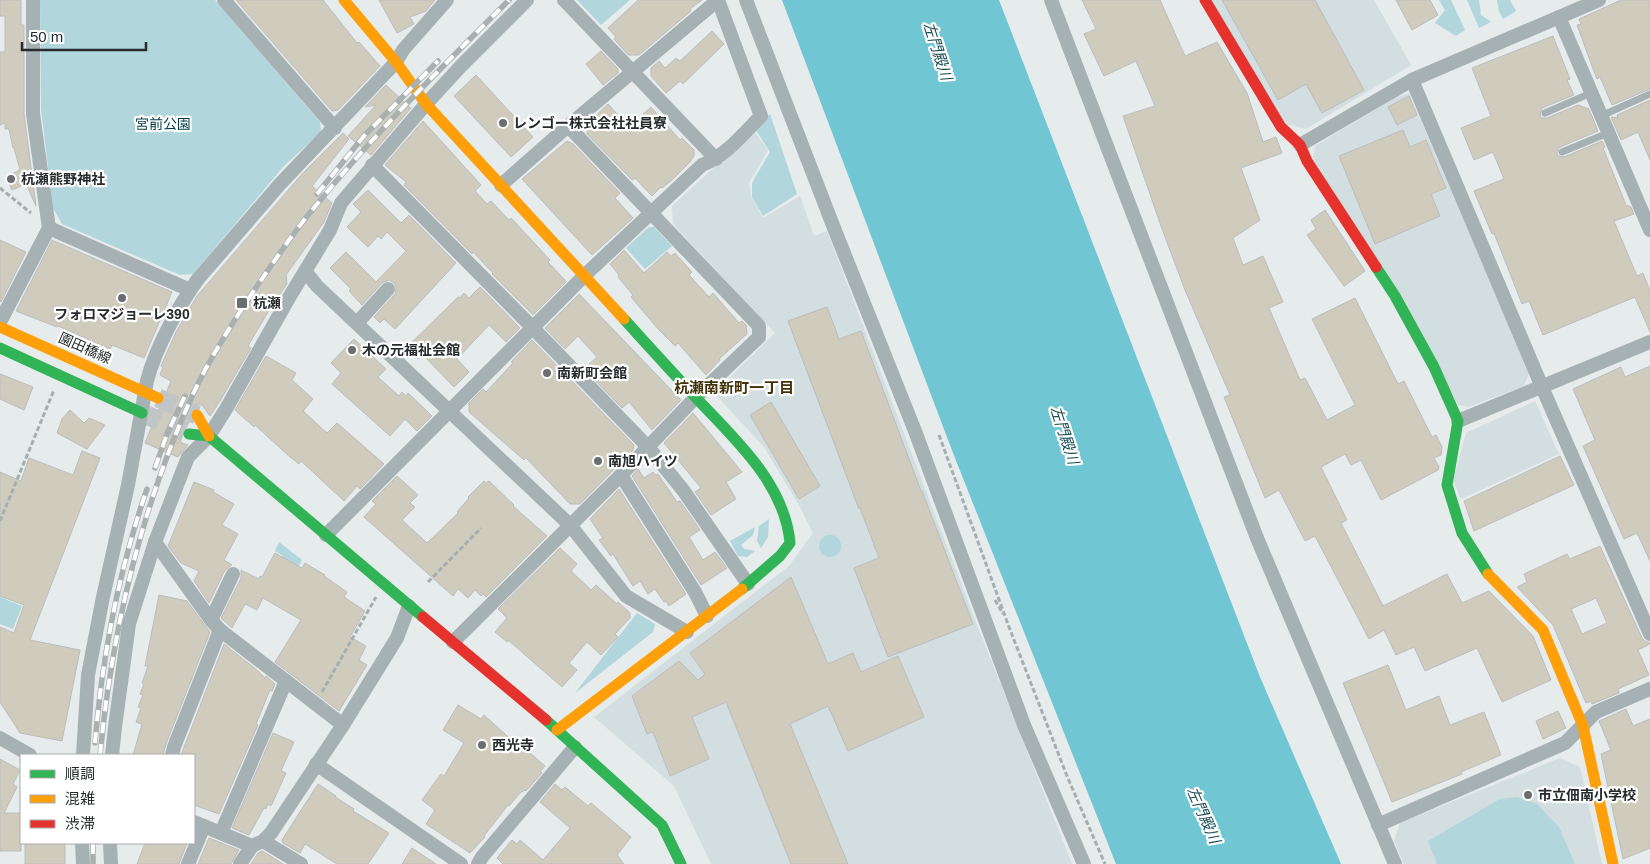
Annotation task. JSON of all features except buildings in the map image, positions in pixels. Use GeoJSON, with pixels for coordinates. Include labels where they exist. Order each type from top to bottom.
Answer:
{"type":"FeatureCollection","features":[{"type":"Feature","properties":{"kind":"street"},"geometry":{"type":"LineString","coordinates":[[0,322],[49,228],[33,114],[33,0]]}},
{"type":"Feature","properties":{"kind":"street"},"geometry":{"type":"LineString","coordinates":[[224,0],[335,128]]}},
{"type":"Feature","properties":{"kind":"street"},"geometry":{"type":"LineString","coordinates":[[344,0],[396,62],[426,104],[753,459],[785,514],[790,530],[790,544],[780,556],[748,584],[557,730]]}},
{"type":"Feature","properties":{"kind":"street"},"geometry":{"type":"LineString","coordinates":[[83,754],[88,675],[142,413],[152,395],[150,371],[169,329],[190,290],[280,184],[396,62],[403,50],[447,0]]}},
{"type":"Feature","properties":{"kind":"street"},"geometry":{"type":"LineString","coordinates":[[112,754],[114,727],[129,624],[154,542],[188,457],[209,436],[330,230],[341,203],[426,104],[527,0]]}},
{"type":"Feature","properties":{"kind":"street"},"geometry":{"type":"LineString","coordinates":[[564,0],[716,159]]}},
{"type":"Feature","properties":{"kind":"street"},"geometry":{"type":"LineString","coordinates":[[326,535],[584,276],[702,164],[716,159],[761,116],[718,0],[501,185]]}},
{"type":"Feature","properties":{"kind":"street"},"geometry":{"type":"LineString","coordinates":[[746,0],[915,430],[1024,725],[1084,864]]}},
{"type":"Feature","properties":{"kind":"street"},"geometry":{"type":"LineString","coordinates":[[1051,0],[1257,538],[1395,864]]}},
{"type":"Feature","properties":{"kind":"street"},"geometry":{"type":"LineString","coordinates":[[1205,0],[1280,127],[1300,145],[1307,161],[1395,296],[1434,367],[1458,421],[1446,485],[1462,534],[1485,570],[1542,630],[1582,726],[1613,864]]}},
{"type":"Feature","properties":{"kind":"street"},"geometry":{"type":"LineString","coordinates":[[1300,145],[1412,80],[1599,0]]}},
{"type":"Feature","properties":{"kind":"street"},"geometry":{"type":"LineString","coordinates":[[1558,18],[1650,230]]}},
{"type":"Feature","properties":{"kind":"street"},"geometry":{"type":"LineString","coordinates":[[1412,80],[1542,387],[1650,634]]}},
{"type":"Feature","properties":{"kind":"street"},"geometry":{"type":"LineString","coordinates":[[453,642],[621,475],[697,396],[756,342],[759,337],[759,326],[568,126]]}},
{"type":"Feature","properties":{"kind":"street"},"geometry":{"type":"LineString","coordinates":[[372,165],[648,447],[684,490],[748,584]]}},
{"type":"Feature","properties":{"kind":"street"},"geometry":{"type":"LineString","coordinates":[[49,228],[190,290]]}},
{"type":"Feature","properties":{"kind":"street"},"geometry":{"type":"LineString","coordinates":[[306,272],[317,286],[570,525],[626,596],[687,632]]}},
{"type":"Feature","properties":{"kind":"street"},"geometry":{"type":"LineString","coordinates":[[357,323],[388,289]]}},
{"type":"Feature","properties":{"kind":"street","name":"園田橋線"},"geometry":{"type":"LineString","coordinates":[[0,327],[152,395]]}},
{"type":"Feature","properties":{"kind":"street"},"geometry":{"type":"LineString","coordinates":[[1458,421],[1650,342]]}},
{"type":"Feature","properties":{"kind":"street"},"geometry":{"type":"LineString","coordinates":[[0,348],[142,413]]}},
{"type":"Feature","properties":{"kind":"street"},"geometry":{"type":"LineString","coordinates":[[197,415],[209,436],[557,730],[662,825],[681,864]]}},
{"type":"Feature","properties":{"kind":"street"},"geometry":{"type":"LineString","coordinates":[[189,434],[209,436]]}},
{"type":"Feature","properties":{"kind":"street"},"geometry":{"type":"LineString","coordinates":[[621,475],[695,592],[708,616]]}},
{"type":"Feature","properties":{"kind":"street"},"geometry":{"type":"LineString","coordinates":[[154,542],[215,625],[344,725]]}},
{"type":"Feature","properties":{"kind":"street"},"geometry":{"type":"LineString","coordinates":[[172,754],[233,574]]}},
{"type":"Feature","properties":{"kind":"street"},"geometry":{"type":"LineString","coordinates":[[240,864],[258,843],[272,833],[316,764],[344,725],[397,638],[408,606]]}},
{"type":"Feature","properties":{"kind":"street"},"geometry":{"type":"LineString","coordinates":[[221,833],[286,681]]}},
{"type":"Feature","properties":{"kind":"street"},"geometry":{"type":"LineString","coordinates":[[1378,825],[1565,743],[1596,712],[1650,689]]}},
{"type":"Feature","properties":{"kind":"street"},"geometry":{"type":"LineString","coordinates":[[0,738],[28,754]]}},
{"type":"Feature","properties":{"kind":"street"},"geometry":{"type":"LineString","coordinates":[[478,864],[575,747]]}},
{"type":"Feature","properties":{"kind":"street"},"geometry":{"type":"LineString","coordinates":[[316,764],[461,864]]}},
{"type":"Feature","properties":{"kind":"street"},"geometry":{"type":"LineString","coordinates":[[195,839],[199,824],[221,833],[258,843],[301,864]]}},
{"type":"Feature","properties":{"kind":"street"},"geometry":{"type":"LineString","coordinates":[[82,844],[83,864]]}},
{"type":"Feature","properties":{"kind":"street"},"geometry":{"type":"LineString","coordinates":[[110,844],[111,864]]}},
{"type":"Feature","properties":{"kind":"street"},"geometry":{"type":"LineString","coordinates":[[188,864],[194,844]]}},
{"type":"Feature","properties":{"kind":"lane"},"geometry":{"type":"LineString","coordinates":[[1545,113],[1591,94]]}},
{"type":"Feature","properties":{"kind":"lane"},"geometry":{"type":"LineString","coordinates":[[1601,116],[1650,94]]}},
{"type":"Feature","properties":{"kind":"lane"},"geometry":{"type":"LineString","coordinates":[[1562,152],[1608,133]]}},
{"type":"Feature","properties":{"kind":"path"},"geometry":{"type":"LineString","coordinates":[[0,188],[49,228]]}},
{"type":"Feature","properties":{"kind":"path"},"geometry":{"type":"LineString","coordinates":[[0,521],[60,375]]}},
{"type":"Feature","properties":{"kind":"path"},"geometry":{"type":"LineString","coordinates":[[939,435],[1066,776],[1105,864]]}},
{"type":"Feature","properties":{"kind":"path"},"geometry":{"type":"LineString","coordinates":[[428,582],[480,528]]}},
{"type":"Feature","properties":{"kind":"path"},"geometry":{"type":"LineString","coordinates":[[315,703],[383,584]]}},
{"type":"Feature","properties":{"kind":"shaded area"},"geometry":{"type":"Polygon","coordinates":[[[1208,0],[1374,0],[1411,65],[1306,129],[1287,124],[1208,0]]]}},
{"type":"Feature","properties":{"kind":"shaded area"},"geometry":{"type":"Polygon","coordinates":[[[1409,93],[1529,373],[1524,386],[1468,407],[1458,405],[1313,158],[1315,146],[1393,99],[1409,93]]]}},
{"type":"Feature","properties":{"kind":"shaded area"},"geometry":{"type":"Polygon","coordinates":[[[754,131],[768,150],[749,183],[751,196],[763,218],[800,196],[814,236],[827,231],[977,625],[1072,864],[711,864],[674,786],[594,717],[789,566],[813,533],[799,505],[764,447],[715,394],[775,333],[673,224],[672,206],[754,131]]]}},
{"type":"Feature","properties":{"kind":"shaded area"},"geometry":{"type":"Polygon","coordinates":[[[1535,401],[1559,454],[1461,499],[1453,480],[1466,433],[1535,401]]]}},
{"type":"Feature","properties":{"kind":"shaded area","name":"市立佃南小学校"},"geometry":{"type":"Polygon","coordinates":[[[1560,758],[1580,767],[1602,864],[1404,864],[1394,841],[1400,823],[1560,758]]]}},
{"type":"Feature","properties":{"kind":"green space","name":"宮前公園"},"geometry":{"type":"Polygon","coordinates":[[[40,0],[215,0],[320,122],[321,132],[284,166],[193,274],[180,275],[62,224],[53,208],[41,109],[40,0]]]}},
{"type":"Feature","properties":{"kind":"green space"},"geometry":{"type":"Polygon","coordinates":[[[577,0],[630,0],[601,25],[577,0]]]}},
{"type":"Feature","properties":{"kind":"green space"},"geometry":{"type":"Polygon","coordinates":[[[1439,0],[1451,0],[1465,30],[1456,36],[1435,23],[1445,10],[1439,0]]]}},
{"type":"Feature","properties":{"kind":"green space"},"geometry":{"type":"Polygon","coordinates":[[[1467,0],[1479,0],[1481,15],[1491,22],[1479,28],[1467,0]]]}},
{"type":"Feature","properties":{"kind":"green space"},"geometry":{"type":"Polygon","coordinates":[[[1497,0],[1510,0],[1516,11],[1503,19],[1497,0]]]}},
{"type":"Feature","properties":{"kind":"green space"},"geometry":{"type":"Polygon","coordinates":[[[770,114],[797,194],[763,216],[752,197],[752,183],[770,152],[755,129],[770,114]]]}},
{"type":"Feature","properties":{"kind":"green space"},"geometry":{"type":"Polygon","coordinates":[[[649,227],[654,227],[672,246],[645,269],[626,248],[649,227]]]}},
{"type":"Feature","properties":{"kind":"green space"},"geometry":{"type":"Polygon","coordinates":[[[769,519],[768,537],[761,548],[757,541],[759,526],[769,519]]]}},
{"type":"Feature","properties":{"kind":"green space"},"geometry":{"type":"Polygon","coordinates":[[[755,527],[753,535],[741,545],[744,549],[755,551],[747,557],[738,556],[730,541],[755,527]]]}},
{"type":"Feature","properties":{"kind":"green space"},"geometry":{"type":"Polygon","coordinates":[[[830,535],[838,538],[841,546],[838,554],[830,557],[822,554],[819,546],[822,538],[830,535]]]}},
{"type":"Feature","properties":{"kind":"green space"},"geometry":{"type":"Polygon","coordinates":[[[279,542],[302,560],[292,580],[279,564],[283,556],[275,551],[279,542]]]}},
{"type":"Feature","properties":{"kind":"green space"},"geometry":{"type":"Polygon","coordinates":[[[0,597],[22,606],[13,629],[0,624],[0,597]]]}},
{"type":"Feature","properties":{"kind":"green space"},"geometry":{"type":"Polygon","coordinates":[[[637,613],[655,624],[653,632],[575,693],[637,613]]]}},
{"type":"Feature","properties":{"kind":"green space"},"geometry":{"type":"Polygon","coordinates":[[[1517,797],[1537,804],[1559,827],[1575,864],[1437,864],[1428,841],[1500,799],[1517,797]]]}},
{"type":"Feature","properties":{"kind":"water","name":"左門殿川"},"geometry":{"type":"Polygon","coordinates":[[[782,0],[999,0],[1260,677],[1341,864],[1116,864],[953,453],[782,0]]]}},
{"type":"Feature","properties":{"kind":"tunnel"},"geometry":{"type":"LineString","coordinates":[[158,398],[197,415]]}},
{"type":"Feature","properties":{"kind":"tunnel"},"geometry":{"type":"LineString","coordinates":[[142,413],[189,434]]}},
{"type":"Feature","properties":{"kind":"railway"},"geometry":{"type":"LineString","coordinates":[[100,754],[112,662],[121,616],[144,524],[175,435],[208,365],[285,245],[340,176],[435,74],[509,0]]}},
{"type":"Feature","properties":{"kind":"railway"},"geometry":{"type":"LineString","coordinates":[[317,194],[364,136],[438,61]]}},
{"type":"Feature","properties":{"kind":"railway"},"geometry":{"type":"LineString","coordinates":[[155,468],[167,434],[185,396]]}},
{"type":"Feature","properties":{"kind":"railway"},"geometry":{"type":"LineString","coordinates":[[95,743],[102,678],[113,614],[128,551],[147,489]]}},
{"type":"Feature","properties":{"kind":"railway"},"geometry":{"type":"LineString","coordinates":[[93,844],[93,864]]}},
{"type":"Feature","properties":{"kind":"traffic: fast"},"geometry":{"type":"LineString","coordinates":[[1376,267],[1395,296],[1434,367],[1458,421],[1447,485],[1462,533],[1488,574]]}},
{"type":"Feature","properties":{"kind":"traffic: fast"},"geometry":{"type":"LineString","coordinates":[[624,319],[743,448],[757,465],[779,502],[786,522],[790,543],[780,556],[742,589]]}},
{"type":"Feature","properties":{"kind":"traffic: fast"},"geometry":{"type":"LineString","coordinates":[[0,348],[142,413]]}},
{"type":"Feature","properties":{"kind":"traffic: fast"},"geometry":{"type":"LineString","coordinates":[[189,434],[209,436],[423,617]]}},
{"type":"Feature","properties":{"kind":"traffic: fast"},"geometry":{"type":"LineString","coordinates":[[546,720],[662,825],[681,864]]}},
{"type":"Feature","properties":{"kind":"traffic: slow"},"geometry":{"type":"LineString","coordinates":[[344,0],[396,62],[426,104],[624,319]]}},
{"type":"Feature","properties":{"kind":"traffic: slow"},"geometry":{"type":"LineString","coordinates":[[0,327],[158,398]]}},
{"type":"Feature","properties":{"kind":"traffic: slow"},"geometry":{"type":"LineString","coordinates":[[197,415],[209,436]]}},
{"type":"Feature","properties":{"kind":"traffic: slow"},"geometry":{"type":"LineString","coordinates":[[1488,574],[1543,630],[1583,726],[1613,864]]}},
{"type":"Feature","properties":{"kind":"traffic: slow"},"geometry":{"type":"LineString","coordinates":[[557,730],[742,589]]}},
{"type":"Feature","properties":{"kind":"traffic: jam"},"geometry":{"type":"LineString","coordinates":[[1205,0],[1281,127],[1300,145],[1307,161],[1376,267]]}},
{"type":"Feature","properties":{"kind":"traffic: jam"},"geometry":{"type":"LineString","coordinates":[[423,617],[546,720]]}},
{"type":"Feature","properties":{"kind":"place","name":"レンゴー株式会社社員寮"},"geometry":{"type":"Point","coordinates":[503,123]}},
{"type":"Feature","properties":{"kind":"place","name":"杭瀬熊野神社"},"geometry":{"type":"Point","coordinates":[11,179]}},
{"type":"Feature","properties":{"kind":"place","name":"フォロマジョーレ390"},"geometry":{"type":"Point","coordinates":[122,298]}},
{"type":"Feature","properties":{"kind":"place","name":"杭瀬"},"geometry":{"type":"Point","coordinates":[242,303]}},
{"type":"Feature","properties":{"kind":"place","name":"木の元福祉会館"},"geometry":{"type":"Point","coordinates":[352,350]}},
{"type":"Feature","properties":{"kind":"place","name":"南新町会館"},"geometry":{"type":"Point","coordinates":[547,373]}},
{"type":"Feature","properties":{"kind":"place","name":"南旭ハイツ"},"geometry":{"type":"Point","coordinates":[598,461]}},
{"type":"Feature","properties":{"kind":"place","name":"西光寺"},"geometry":{"type":"Point","coordinates":[482,745]}},
{"type":"Feature","properties":{"kind":"place","name":"市立佃南小学校"},"geometry":{"type":"Point","coordinates":[1528,795]}},
{"type":"Feature","properties":{"kind":"district","name":"杭瀬南新町一丁目"},"geometry":{"type":"Point","coordinates":[734,387]}}]}
